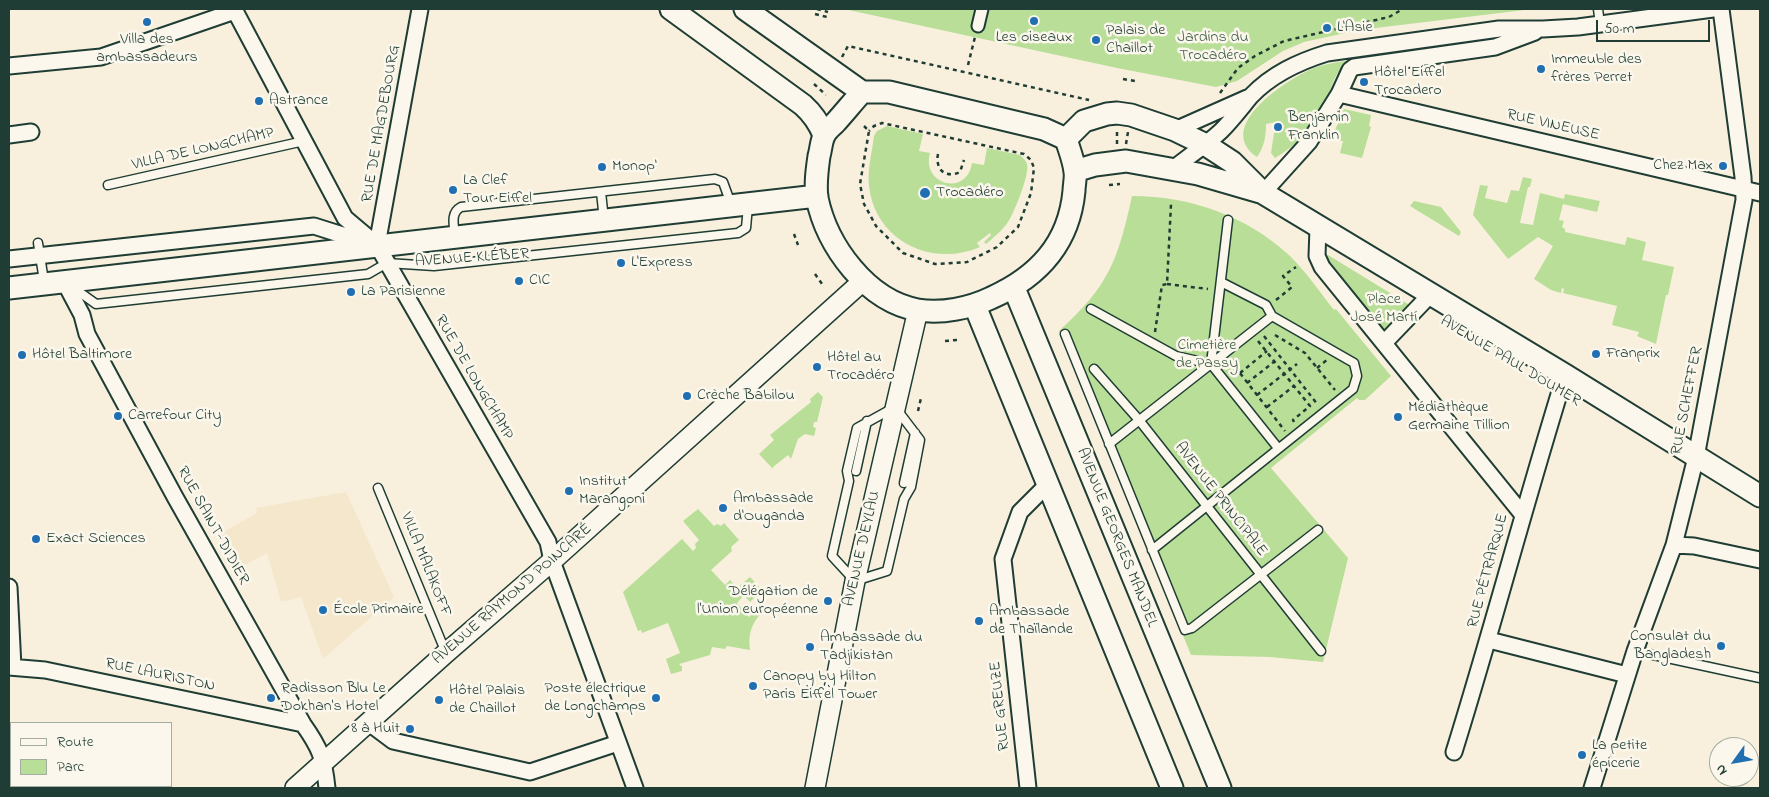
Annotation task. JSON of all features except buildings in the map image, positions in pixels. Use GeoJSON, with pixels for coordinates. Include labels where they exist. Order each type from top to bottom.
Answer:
{"type":"FeatureCollection","features":[{"type":"Feature","properties":{"kind":"main road"},"geometry":{"type":"LineString","coordinates":[[671,9],[811,111],[824,135]]}},
{"type":"Feature","properties":{"kind":"main road"},"geometry":{"type":"LineString","coordinates":[[745,9],[828,78],[862,92],[889,92],[1044,129],[1066,139],[1075,171],[1072,206],[1068,224],[1061,238],[1041,266],[1014,288],[975,306],[946,310],[918,310],[892,301],[877,292],[864,280],[846,261],[824,221],[817,196],[816,179],[824,135],[862,92]]}},
{"type":"Feature","properties":{"kind":"main road","name":"AVENUE PAUL DOUMER"},"geometry":{"type":"LineString","coordinates":[[1066,139],[1084,121],[1117,113],[1131,115],[1175,130],[1206,144],[1232,162],[1263,193],[1318,228],[1565,375],[1760,496]]}},
{"type":"Feature","properties":{"kind":"main road","name":"AVENUE PAUL DOUMER"},"geometry":{"type":"LineString","coordinates":[[1075,171],[1095,165],[1126,161],[1198,174],[1263,193]]}},
{"type":"Feature","properties":{"kind":"main road","name":"AVENUE KLÉBER"},"geometry":{"type":"LineString","coordinates":[[9,288],[54,282],[382,254],[455,237],[817,196]]}},
{"type":"Feature","properties":{"kind":"main road","name":"AVENUE GEORGES MANDEL"},"geometry":{"type":"LineString","coordinates":[[1014,288],[1220,788]]}},
{"type":"Feature","properties":{"kind":"main road"},"geometry":{"type":"LineString","coordinates":[[975,306],[1172,788]]}},
{"type":"Feature","properties":{"kind":"street","name":"RUE DE MAGDEBOURG"},"geometry":{"type":"LineString","coordinates":[[382,254],[420,9]]}},
{"type":"Feature","properties":{"kind":"street"},"geometry":{"type":"LineString","coordinates":[[978,26],[982,9]]}},
{"type":"Feature","properties":{"kind":"street"},"geometry":{"type":"LineString","coordinates":[[1173,169],[1223,129],[1253,95],[1276,76],[1290,67],[1327,53],[1499,29],[1543,29],[1600,24],[1713,9]]}},
{"type":"Feature","properties":{"kind":"street","name":"RUE SCHEFFER"},"geometry":{"type":"LineString","coordinates":[[1592,788],[1635,650],[1674,545],[1696,457],[1744,200],[1743,177],[1721,9]]}},
{"type":"Feature","properties":{"kind":"street","name":"RUE DE LONGCHAMP"},"geometry":{"type":"LineString","coordinates":[[234,10],[345,218],[382,254],[548,542],[552,561],[618,744],[636,788]]}},
{"type":"Feature","properties":{"kind":"street"},"geometry":{"type":"LineString","coordinates":[[9,66],[101,57],[234,10]]}},
{"type":"Feature","properties":{"kind":"street"},"geometry":{"type":"LineString","coordinates":[[1263,193],[1308,142],[1339,94],[1350,70],[1354,67],[1496,47],[1543,29]]}},
{"type":"Feature","properties":{"kind":"street","name":"RUE VINEUSE"},"geometry":{"type":"LineString","coordinates":[[1339,94],[1760,193]]}},
{"type":"Feature","properties":{"kind":"street"},"geometry":{"type":"LineString","coordinates":[[1175,130],[1253,95]]}},
{"type":"Feature","properties":{"kind":"street"},"geometry":{"type":"LineString","coordinates":[[9,135],[31,132]]}},
{"type":"Feature","properties":{"kind":"street","name":"AVENUE KLÉBER"},"geometry":{"type":"LineString","coordinates":[[9,259],[39,250],[314,226],[382,254]]}},
{"type":"Feature","properties":{"kind":"street"},"geometry":{"type":"LineString","coordinates":[[1318,228],[1316,256],[1322,267],[1523,515]]}},
{"type":"Feature","properties":{"kind":"street","name":"AVENUE RAYMOND POINCARÉ"},"geometry":{"type":"LineString","coordinates":[[295,788],[552,561],[864,280]]}},
{"type":"Feature","properties":{"kind":"street","name":"RUE SAINT-DIDIER"},"geometry":{"type":"LineString","coordinates":[[54,282],[82,315],[87,334],[117,390],[303,724],[315,741],[324,763],[327,788]]}},
{"type":"Feature","properties":{"kind":"street"},"geometry":{"type":"LineString","coordinates":[[1384,343],[1430,295]]}},
{"type":"Feature","properties":{"kind":"street","name":"AVENUE D'EYLAU"},"geometry":{"type":"LineString","coordinates":[[815,788],[855,581],[918,310]]}},
{"type":"Feature","properties":{"kind":"street","name":"RUE PÉTRARQUE"},"geometry":{"type":"LineString","coordinates":[[1565,375],[1523,515],[1489,640],[1627,675]]}},
{"type":"Feature","properties":{"kind":"street","name":"RUE GREUZE"},"geometry":{"type":"LineString","coordinates":[[1028,788],[1003,559],[1020,512],[1047,485]]}},
{"type":"Feature","properties":{"kind":"street"},"geometry":{"type":"LineString","coordinates":[[1674,545],[1694,546],[1760,560]]}},
{"type":"Feature","properties":{"kind":"street"},"geometry":{"type":"LineString","coordinates":[[9,587],[11,667]]}},
{"type":"Feature","properties":{"kind":"street"},"geometry":{"type":"LineString","coordinates":[[1454,752],[1489,640]]}},
{"type":"Feature","properties":{"kind":"street","name":"RUE LAURISTON"},"geometry":{"type":"LineString","coordinates":[[11,667],[45,670],[303,724]]}},
{"type":"Feature","properties":{"kind":"street"},"geometry":{"type":"LineString","coordinates":[[369,723],[394,741],[530,772],[618,744]]}},
{"type":"Feature","properties":{"kind":"lane"},"geometry":{"type":"LineString","coordinates":[[1598,9],[1600,24]]}},
{"type":"Feature","properties":{"kind":"lane","name":"VILLA DE LONGCHAMP"},"geometry":{"type":"LineString","coordinates":[[108,185],[304,141]]}},
{"type":"Feature","properties":{"kind":"lane","name":"AVENUE KLÉBER"},"geometry":{"type":"LineString","coordinates":[[382,254],[434,266],[738,233],[746,228],[740,205],[723,182],[715,179],[461,207],[456,210],[453,216],[455,237]]}},
{"type":"Feature","properties":{"kind":"lane"},"geometry":{"type":"LineString","coordinates":[[601,192],[604,220]]}},
{"type":"Feature","properties":{"kind":"lane"},"geometry":{"type":"LineString","coordinates":[[1212,364],[1228,220]]}},
{"type":"Feature","properties":{"kind":"lane"},"geometry":{"type":"LineString","coordinates":[[39,250],[54,282]]}},
{"type":"Feature","properties":{"kind":"lane"},"geometry":{"type":"LineString","coordinates":[[1152,550],[1353,389],[1357,376],[1354,363],[1272,316],[1267,307],[1221,282]]}},
{"type":"Feature","properties":{"kind":"lane"},"geometry":{"type":"LineString","coordinates":[[1091,309],[1176,356],[1212,364],[1278,448]]}},
{"type":"Feature","properties":{"kind":"lane"},"geometry":{"type":"LineString","coordinates":[[1109,444],[1272,316]]}},
{"type":"Feature","properties":{"kind":"lane"},"geometry":{"type":"LineString","coordinates":[[1065,334],[1185,630],[1192,628],[1318,530]]}},
{"type":"Feature","properties":{"kind":"lane","name":"AVENUE PRINCIPALE"},"geometry":{"type":"LineString","coordinates":[[1094,369],[1139,420],[1321,651]]}},
{"type":"Feature","properties":{"kind":"lane"},"geometry":{"type":"LineString","coordinates":[[896,407],[920,440],[911,487],[904,499],[888,571],[855,581],[832,556],[849,481],[847,471],[857,428],[896,407]]}},
{"type":"Feature","properties":{"kind":"lane"},"geometry":{"type":"LineString","coordinates":[[856,471],[867,422]]}},
{"type":"Feature","properties":{"kind":"lane"},"geometry":{"type":"LineString","coordinates":[[904,483],[915,433]]}},
{"type":"Feature","properties":{"kind":"lane","name":"VILLA MALAKOFF"},"geometry":{"type":"LineString","coordinates":[[378,488],[446,653]]}},
{"type":"Feature","properties":{"kind":"lane"},"geometry":{"type":"LineString","coordinates":[[1635,650],[1760,678]]}},
{"type":"Feature","properties":{"kind":"path"},"geometry":{"type":"LineString","coordinates":[[817,9],[828,12]]}},
{"type":"Feature","properties":{"kind":"path"},"geometry":{"type":"LineString","coordinates":[[1220,94],[1238,68],[1255,56],[1284,41],[1389,17],[1403,9]]}},
{"type":"Feature","properties":{"kind":"path"},"geometry":{"type":"LineString","coordinates":[[815,14],[827,17]]}},
{"type":"Feature","properties":{"kind":"path"},"geometry":{"type":"LineString","coordinates":[[968,65],[978,26]]}},
{"type":"Feature","properties":{"kind":"path"},"geometry":{"type":"LineString","coordinates":[[848,46],[1097,102]]}},
{"type":"Feature","properties":{"kind":"path"},"geometry":{"type":"LineString","coordinates":[[819,96],[828,78]]}},
{"type":"Feature","properties":{"kind":"path"},"geometry":{"type":"LineString","coordinates":[[1124,79],[1135,82]]}},
{"type":"Feature","properties":{"kind":"path"},"geometry":{"type":"LineString","coordinates":[[814,84],[826,95]]}},
{"type":"Feature","properties":{"kind":"path"},"geometry":{"type":"LineString","coordinates":[[882,123],[1024,154],[1031,160],[1034,168],[1030,193],[1018,227],[997,247],[967,262],[935,264],[903,253],[876,226],[864,204],[860,184],[869,131],[874,126],[882,123]]}},
{"type":"Feature","properties":{"kind":"path"},"geometry":{"type":"LineString","coordinates":[[864,126],[869,131]]}},
{"type":"Feature","properties":{"kind":"path"},"geometry":{"type":"LineString","coordinates":[[1126,148],[1128,127]]}},
{"type":"Feature","properties":{"kind":"path"},"geometry":{"type":"LineString","coordinates":[[1117,131],[1117,148]]}},
{"type":"Feature","properties":{"kind":"path"},"geometry":{"type":"LineString","coordinates":[[938,154],[937,164],[940,170],[947,174],[954,175],[960,172],[964,160]]}},
{"type":"Feature","properties":{"kind":"path"},"geometry":{"type":"LineString","coordinates":[[1109,185],[1120,184]]}},
{"type":"Feature","properties":{"kind":"path"},"geometry":{"type":"LineString","coordinates":[[1167,284],[1171,204]]}},
{"type":"Feature","properties":{"kind":"path"},"geometry":{"type":"LineString","coordinates":[[794,234],[798,245]]}},
{"type":"Feature","properties":{"kind":"path"},"geometry":{"type":"LineString","coordinates":[[1267,307],[1292,287],[1283,276],[1296,267]]}},
{"type":"Feature","properties":{"kind":"path"},"geometry":{"type":"LineString","coordinates":[[816,274],[822,284]]}},
{"type":"Feature","properties":{"kind":"path"},"geometry":{"type":"LineString","coordinates":[[1153,343],[1162,285],[1220,290]]}},
{"type":"Feature","properties":{"kind":"path"},"geometry":{"type":"LineString","coordinates":[[1301,430],[1293,420],[1310,406],[1257,340],[1263,335],[1324,412]]}},
{"type":"Feature","properties":{"kind":"path"},"geometry":{"type":"LineString","coordinates":[[1275,335],[1305,352],[1342,398]]}},
{"type":"Feature","properties":{"kind":"path"},"geometry":{"type":"LineString","coordinates":[[946,340],[957,340]]}},
{"type":"Feature","properties":{"kind":"path"},"geometry":{"type":"LineString","coordinates":[[1240,373],[1267,351]]}},
{"type":"Feature","properties":{"kind":"path"},"geometry":{"type":"LineString","coordinates":[[1234,358],[1236,368],[1290,438]]}},
{"type":"Feature","properties":{"kind":"path"},"geometry":{"type":"LineString","coordinates":[[1248,383],[1275,361]]}},
{"type":"Feature","properties":{"kind":"path"},"geometry":{"type":"LineString","coordinates":[[1317,368],[1326,361]]}},
{"type":"Feature","properties":{"kind":"path"},"geometry":{"type":"LineString","coordinates":[[1257,395],[1296,364]]}},
{"type":"Feature","properties":{"kind":"path"},"geometry":{"type":"LineString","coordinates":[[1267,407],[1294,386]]}},
{"type":"Feature","properties":{"kind":"path"},"geometry":{"type":"LineString","coordinates":[[918,411],[921,398]]}},
{"type":"Feature","properties":{"kind":"shaded area"},"geometry":{"type":"Polygon","coordinates":[[[346,492],[394,597],[323,659],[301,597],[281,602],[267,553],[235,570],[216,536],[257,513],[256,508],[346,492]]]}},
{"type":"Feature","properties":{"kind":"green space","name":"Jardins du Trocadéro"},"geometry":{"type":"Polygon","coordinates":[[[844,9],[1533,9],[1359,30],[1304,42],[1283,51],[1237,81],[1216,87],[1117,68],[844,9]]]}},
{"type":"Feature","properties":{"kind":"green space"},"geometry":{"type":"Polygon","coordinates":[[[1359,59],[1349,63],[1338,73],[1317,117],[1302,137],[1290,148],[1275,158],[1271,153],[1274,133],[1283,131],[1281,121],[1266,124],[1264,142],[1257,157],[1246,145],[1244,132],[1249,119],[1259,105],[1272,93],[1314,68],[1330,63],[1359,59]]]}},
{"type":"Feature","properties":{"kind":"green space"},"geometry":{"type":"Polygon","coordinates":[[[1344,109],[1371,115],[1369,126],[1371,127],[1362,158],[1340,153],[1343,141],[1328,139],[1336,128],[1344,109]]]}},
{"type":"Feature","properties":{"kind":"green space"},"geometry":{"type":"Polygon","coordinates":[[[887,126],[923,134],[919,151],[930,153],[929,164],[932,173],[946,183],[962,180],[968,174],[972,163],[984,165],[987,148],[1020,155],[1027,164],[1026,176],[1014,211],[998,234],[986,244],[984,242],[991,235],[990,233],[977,243],[980,247],[962,253],[943,254],[925,251],[909,245],[894,235],[882,222],[874,205],[869,186],[869,168],[874,136],[877,131],[887,126]]]}},
{"type":"Feature","properties":{"kind":"green space"},"geometry":{"type":"Polygon","coordinates":[[[1523,177],[1532,179],[1530,187],[1528,187],[1520,223],[1533,225],[1540,193],[1564,199],[1565,194],[1600,201],[1597,212],[1563,204],[1559,220],[1564,221],[1562,227],[1565,229],[1565,232],[1625,245],[1627,237],[1646,242],[1642,260],[1674,267],[1656,344],[1637,336],[1639,332],[1612,325],[1617,306],[1563,293],[1564,289],[1562,288],[1561,293],[1551,290],[1534,279],[1553,246],[1538,237],[1508,259],[1473,215],[1480,185],[1488,186],[1485,198],[1507,203],[1511,190],[1519,191],[1523,177]]]}},
{"type":"Feature","properties":{"kind":"green space","name":"Cimetière de Passy"},"geometry":{"type":"Polygon","coordinates":[[[1132,196],[1154,197],[1196,204],[1236,219],[1273,242],[1302,269],[1334,310],[1336,309],[1391,376],[1365,400],[1357,398],[1271,468],[1348,558],[1323,662],[1270,657],[1191,655],[1059,331],[1090,300],[1109,271],[1122,238],[1132,196]]]}},
{"type":"Feature","properties":{"kind":"green space"},"geometry":{"type":"Polygon","coordinates":[[[1414,201],[1441,207],[1461,232],[1459,236],[1410,206],[1414,201]]]}},
{"type":"Feature","properties":{"kind":"green space","name":"Place José Martí"},"geometry":{"type":"Polygon","coordinates":[[[1328,255],[1408,304],[1408,308],[1385,332],[1380,332],[1324,261],[1328,255]]]}},
{"type":"Feature","properties":{"kind":"green space"},"geometry":{"type":"Polygon","coordinates":[[[818,392],[823,397],[817,422],[814,422],[813,427],[816,428],[814,436],[805,434],[798,439],[791,459],[788,455],[773,469],[759,454],[774,440],[770,435],[811,402],[810,399],[818,392]]]}},
{"type":"Feature","properties":{"kind":"green space"},"geometry":{"type":"Polygon","coordinates":[[[698,509],[714,526],[717,524],[721,526],[724,523],[739,540],[731,547],[732,551],[711,570],[725,585],[730,580],[737,588],[750,577],[762,590],[750,602],[744,595],[737,603],[749,617],[758,610],[762,613],[755,621],[751,630],[749,639],[750,650],[727,646],[725,649],[712,647],[710,655],[679,664],[682,666],[682,671],[671,674],[666,659],[680,653],[668,623],[642,633],[641,630],[638,631],[623,592],[682,539],[693,551],[696,548],[695,544],[699,540],[683,521],[698,509]]]}},
{"type":"Feature","properties":{"kind":"place","name":"Les oiseaux"},"geometry":{"type":"Point","coordinates":[1034,21]}},
{"type":"Feature","properties":{"kind":"place","name":"Villa des ambassadeurs"},"geometry":{"type":"Point","coordinates":[147,22]}},
{"type":"Feature","properties":{"kind":"place","name":"L'Asie"},"geometry":{"type":"Point","coordinates":[1327,28]}},
{"type":"Feature","properties":{"kind":"place","name":"Palais de Chaillot"},"geometry":{"type":"Point","coordinates":[1096,40]}},
{"type":"Feature","properties":{"kind":"place","name":"Immeuble des frères Perret"},"geometry":{"type":"Point","coordinates":[1541,69]}},
{"type":"Feature","properties":{"kind":"place","name":"Hôtel Eiffel Trocadero"},"geometry":{"type":"Point","coordinates":[1364,82]}},
{"type":"Feature","properties":{"kind":"place","name":"Astrance"},"geometry":{"type":"Point","coordinates":[259,101]}},
{"type":"Feature","properties":{"kind":"place","name":"Benjamin Franklin"},"geometry":{"type":"Point","coordinates":[1278,127]}},
{"type":"Feature","properties":{"kind":"place","name":"Chez Max"},"geometry":{"type":"Point","coordinates":[1723,166]}},
{"type":"Feature","properties":{"kind":"place","name":"Monop'"},"geometry":{"type":"Point","coordinates":[602,167]}},
{"type":"Feature","properties":{"kind":"place","name":"La Clef Tour Eiffel"},"geometry":{"type":"Point","coordinates":[453,190]}},
{"type":"Feature","properties":{"kind":"place","name":"Trocadéro"},"geometry":{"type":"Point","coordinates":[925,193]}},
{"type":"Feature","properties":{"kind":"place","name":"L'Express"},"geometry":{"type":"Point","coordinates":[621,263]}},
{"type":"Feature","properties":{"kind":"place","name":"CIC"},"geometry":{"type":"Point","coordinates":[519,281]}},
{"type":"Feature","properties":{"kind":"place","name":"La Parisienne"},"geometry":{"type":"Point","coordinates":[351,292]}},
{"type":"Feature","properties":{"kind":"place","name":"Franprix"},"geometry":{"type":"Point","coordinates":[1596,354]}},
{"type":"Feature","properties":{"kind":"place","name":"Hôtel Baltimore"},"geometry":{"type":"Point","coordinates":[22,355]}},
{"type":"Feature","properties":{"kind":"place","name":"Hôtel au Trocadéro"},"geometry":{"type":"Point","coordinates":[817,367]}},
{"type":"Feature","properties":{"kind":"place","name":"Crèche Babilou"},"geometry":{"type":"Point","coordinates":[687,396]}},
{"type":"Feature","properties":{"kind":"place","name":"Carrefour City"},"geometry":{"type":"Point","coordinates":[118,416]}},
{"type":"Feature","properties":{"kind":"place","name":"Médiathèque Germaine Tillion"},"geometry":{"type":"Point","coordinates":[1398,417]}},
{"type":"Feature","properties":{"kind":"place","name":"Institut Marangoni"},"geometry":{"type":"Point","coordinates":[569,491]}},
{"type":"Feature","properties":{"kind":"place","name":"Ambassade d'Ouganda"},"geometry":{"type":"Point","coordinates":[723,508]}},
{"type":"Feature","properties":{"kind":"place","name":"Exact Sciences"},"geometry":{"type":"Point","coordinates":[36,539]}},
{"type":"Feature","properties":{"kind":"place","name":"Délégation de l'Union européenne"},"geometry":{"type":"Point","coordinates":[828,601]}},
{"type":"Feature","properties":{"kind":"place","name":"École Primaire"},"geometry":{"type":"Point","coordinates":[323,610]}},
{"type":"Feature","properties":{"kind":"place","name":"Ambassade de Thaïlande"},"geometry":{"type":"Point","coordinates":[979,621]}},
{"type":"Feature","properties":{"kind":"place","name":"Consulat du Bangladesh"},"geometry":{"type":"Point","coordinates":[1721,646]}},
{"type":"Feature","properties":{"kind":"place","name":"Ambassade du Tadjikistan"},"geometry":{"type":"Point","coordinates":[810,647]}},
{"type":"Feature","properties":{"kind":"place","name":"Canopy by Hilton Paris Eiffel Tower"},"geometry":{"type":"Point","coordinates":[753,686]}},
{"type":"Feature","properties":{"kind":"place","name":"Radisson Blu Le Dokhan's Hotel"},"geometry":{"type":"Point","coordinates":[271,698]}},
{"type":"Feature","properties":{"kind":"place","name":"Poste électrique de Longchamps"},"geometry":{"type":"Point","coordinates":[656,698]}},
{"type":"Feature","properties":{"kind":"place","name":"Hôtel Palais de Chaillot"},"geometry":{"type":"Point","coordinates":[439,700]}},
{"type":"Feature","properties":{"kind":"place","name":"8 à Huit"},"geometry":{"type":"Point","coordinates":[410,729]}},
{"type":"Feature","properties":{"kind":"place","name":"La petite épicerie"},"geometry":{"type":"Point","coordinates":[1582,755]}}]}
